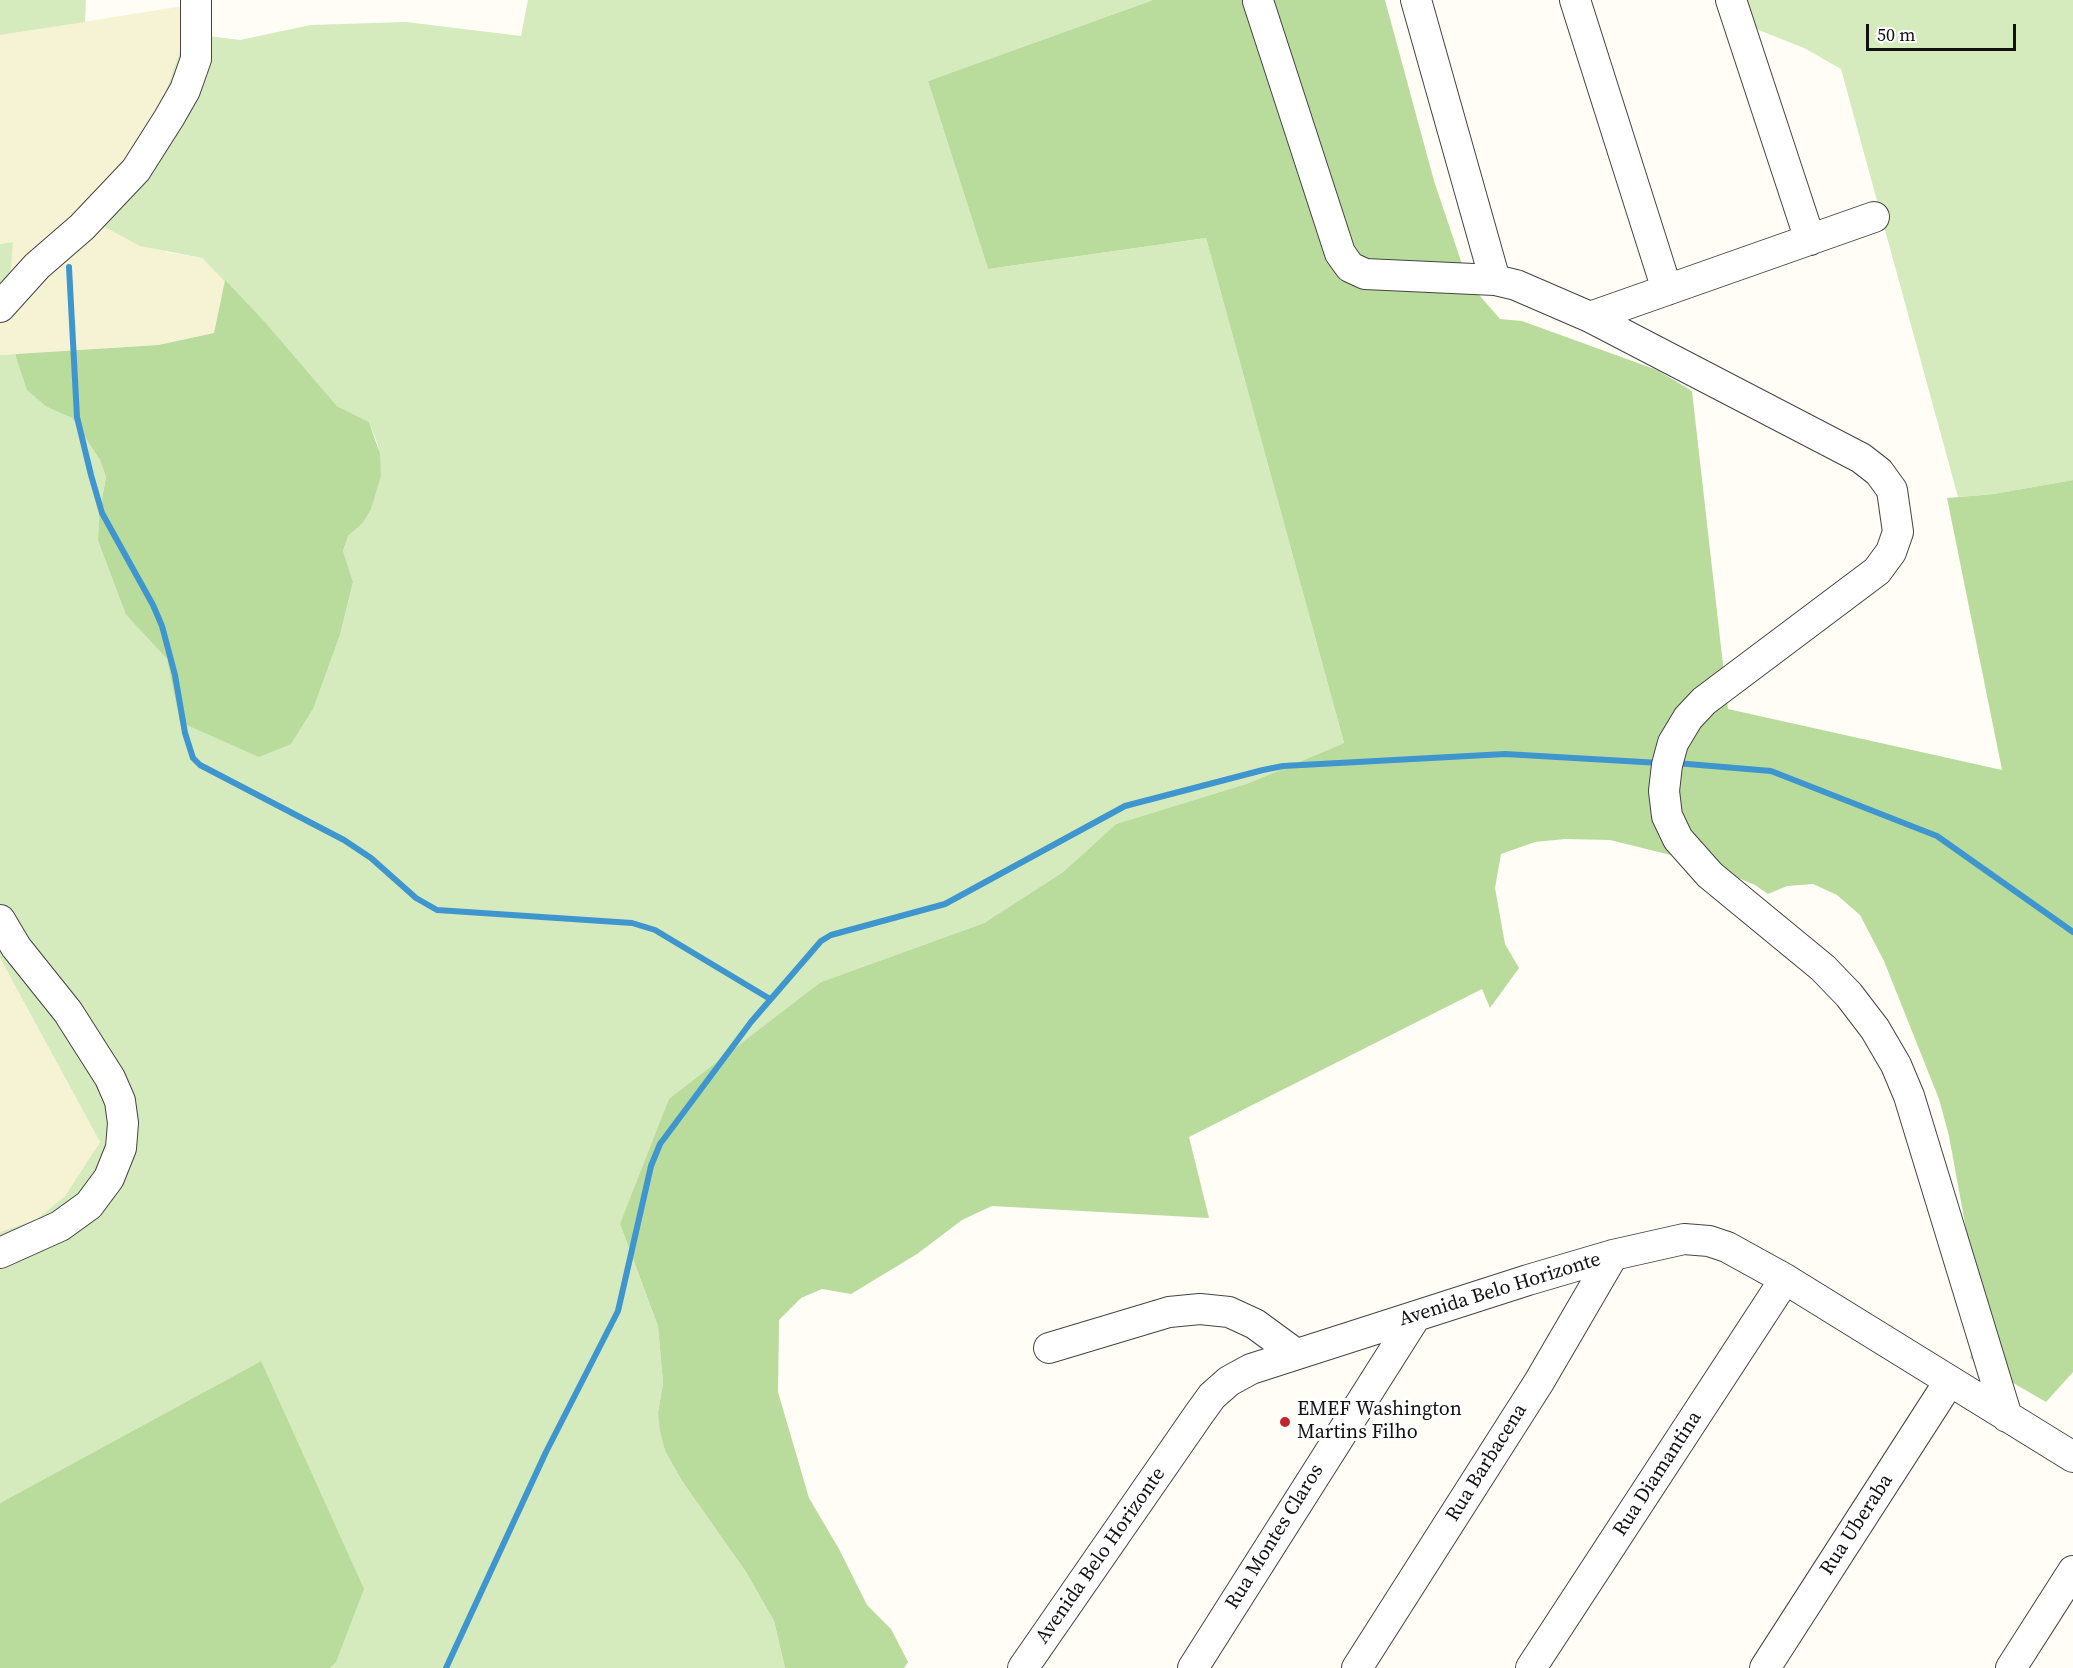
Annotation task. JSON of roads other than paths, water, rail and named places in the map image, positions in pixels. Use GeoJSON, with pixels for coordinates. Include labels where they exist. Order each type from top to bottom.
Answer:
{"type":"FeatureCollection","features":[{"type":"Feature","properties":{"kind":"street"},"geometry":{"type":"LineString","coordinates":[[0,307],[36,266],[82,226],[136,170],[185,90],[196,59],[196,0]]}},
{"type":"Feature","properties":{"kind":"street"},"geometry":{"type":"LineString","coordinates":[[1258,0],[1340,253],[1350,267],[1365,274],[1496,279],[1590,317],[1861,458],[1879,472],[1892,490],[1898,532],[1891,552],[1877,571],[1704,701],[1688,718],[1673,743],[1667,765],[1664,790],[1667,816],[1678,839],[1710,875],[1823,968],[1849,994],[1875,1029],[1896,1065],[1909,1096],[2007,1417]]}},
{"type":"Feature","properties":{"kind":"street"},"geometry":{"type":"LineString","coordinates":[[1416,0],[1496,279]]}},
{"type":"Feature","properties":{"kind":"street"},"geometry":{"type":"LineString","coordinates":[[1575,0],[1667,290]]}},
{"type":"Feature","properties":{"kind":"street"},"geometry":{"type":"LineString","coordinates":[[1731,0],[1810,240]]}},
{"type":"Feature","properties":{"kind":"street"},"geometry":{"type":"LineString","coordinates":[[1590,317],[1874,218]]}},
{"type":"Feature","properties":{"kind":"street"},"geometry":{"type":"LineString","coordinates":[[0,920],[16,947],[68,1012],[110,1078],[120,1101],[123,1123],[121,1148],[109,1178],[89,1205],[60,1226],[0,1253]]}},
{"type":"Feature","properties":{"kind":"street","name":"Avenida Belo Horizonte"},"geometry":{"type":"LineString","coordinates":[[1023,1668],[1212,1396],[1229,1381],[1251,1369],[1416,1316],[1613,1255],[1684,1239],[1709,1241],[1727,1247],[1785,1279],[2073,1457]]}},
{"type":"Feature","properties":{"kind":"street","name":"Rua Barbacena"},"geometry":{"type":"LineString","coordinates":[[1357,1668],[1539,1382],[1613,1255]]}},
{"type":"Feature","properties":{"kind":"street","name":"Rua Diamantina"},"geometry":{"type":"LineString","coordinates":[[1531,1668],[1785,1279]]}},
{"type":"Feature","properties":{"kind":"street"},"geometry":{"type":"LineString","coordinates":[[1049,1348],[1169,1312],[1200,1309],[1229,1312],[1255,1324],[1296,1354]]}},
{"type":"Feature","properties":{"kind":"street","name":"Rua Montes Claros"},"geometry":{"type":"LineString","coordinates":[[1192,1668],[1416,1316]]}},
{"type":"Feature","properties":{"kind":"street","name":"Rua Uberaba"},"geometry":{"type":"LineString","coordinates":[[1765,1668],[1949,1382]]}},
{"type":"Feature","properties":{"kind":"street"},"geometry":{"type":"LineString","coordinates":[[2012,1668],[2073,1571]]}},
{"type":"Feature","properties":{"kind":"waterway"},"geometry":{"type":"LineString","coordinates":[[69,267],[77,417],[91,475],[102,513],[153,605],[162,626],[175,675],[185,733],[193,758],[200,765],[344,840],[371,858],[416,898],[437,910],[632,923],[655,930],[770,999]]}},
{"type":"Feature","properties":{"kind":"waterway"},"geometry":{"type":"LineString","coordinates":[[446,1668],[546,1452],[618,1311],[651,1166],[660,1144],[751,1022],[821,941],[831,935],[945,904],[1125,806],[1263,770],[1283,766],[1505,754],[1660,763]]}},
{"type":"Feature","properties":{"kind":"waterway"},"geometry":{"type":"LineString","coordinates":[[1676,763],[1771,771],[1937,836],[2073,932]]}},
{"type":"Feature","properties":{"kind":"place","name":"EMEF Washington Martins Filho"},"geometry":{"type":"Point","coordinates":[1285,1422]}}]}
